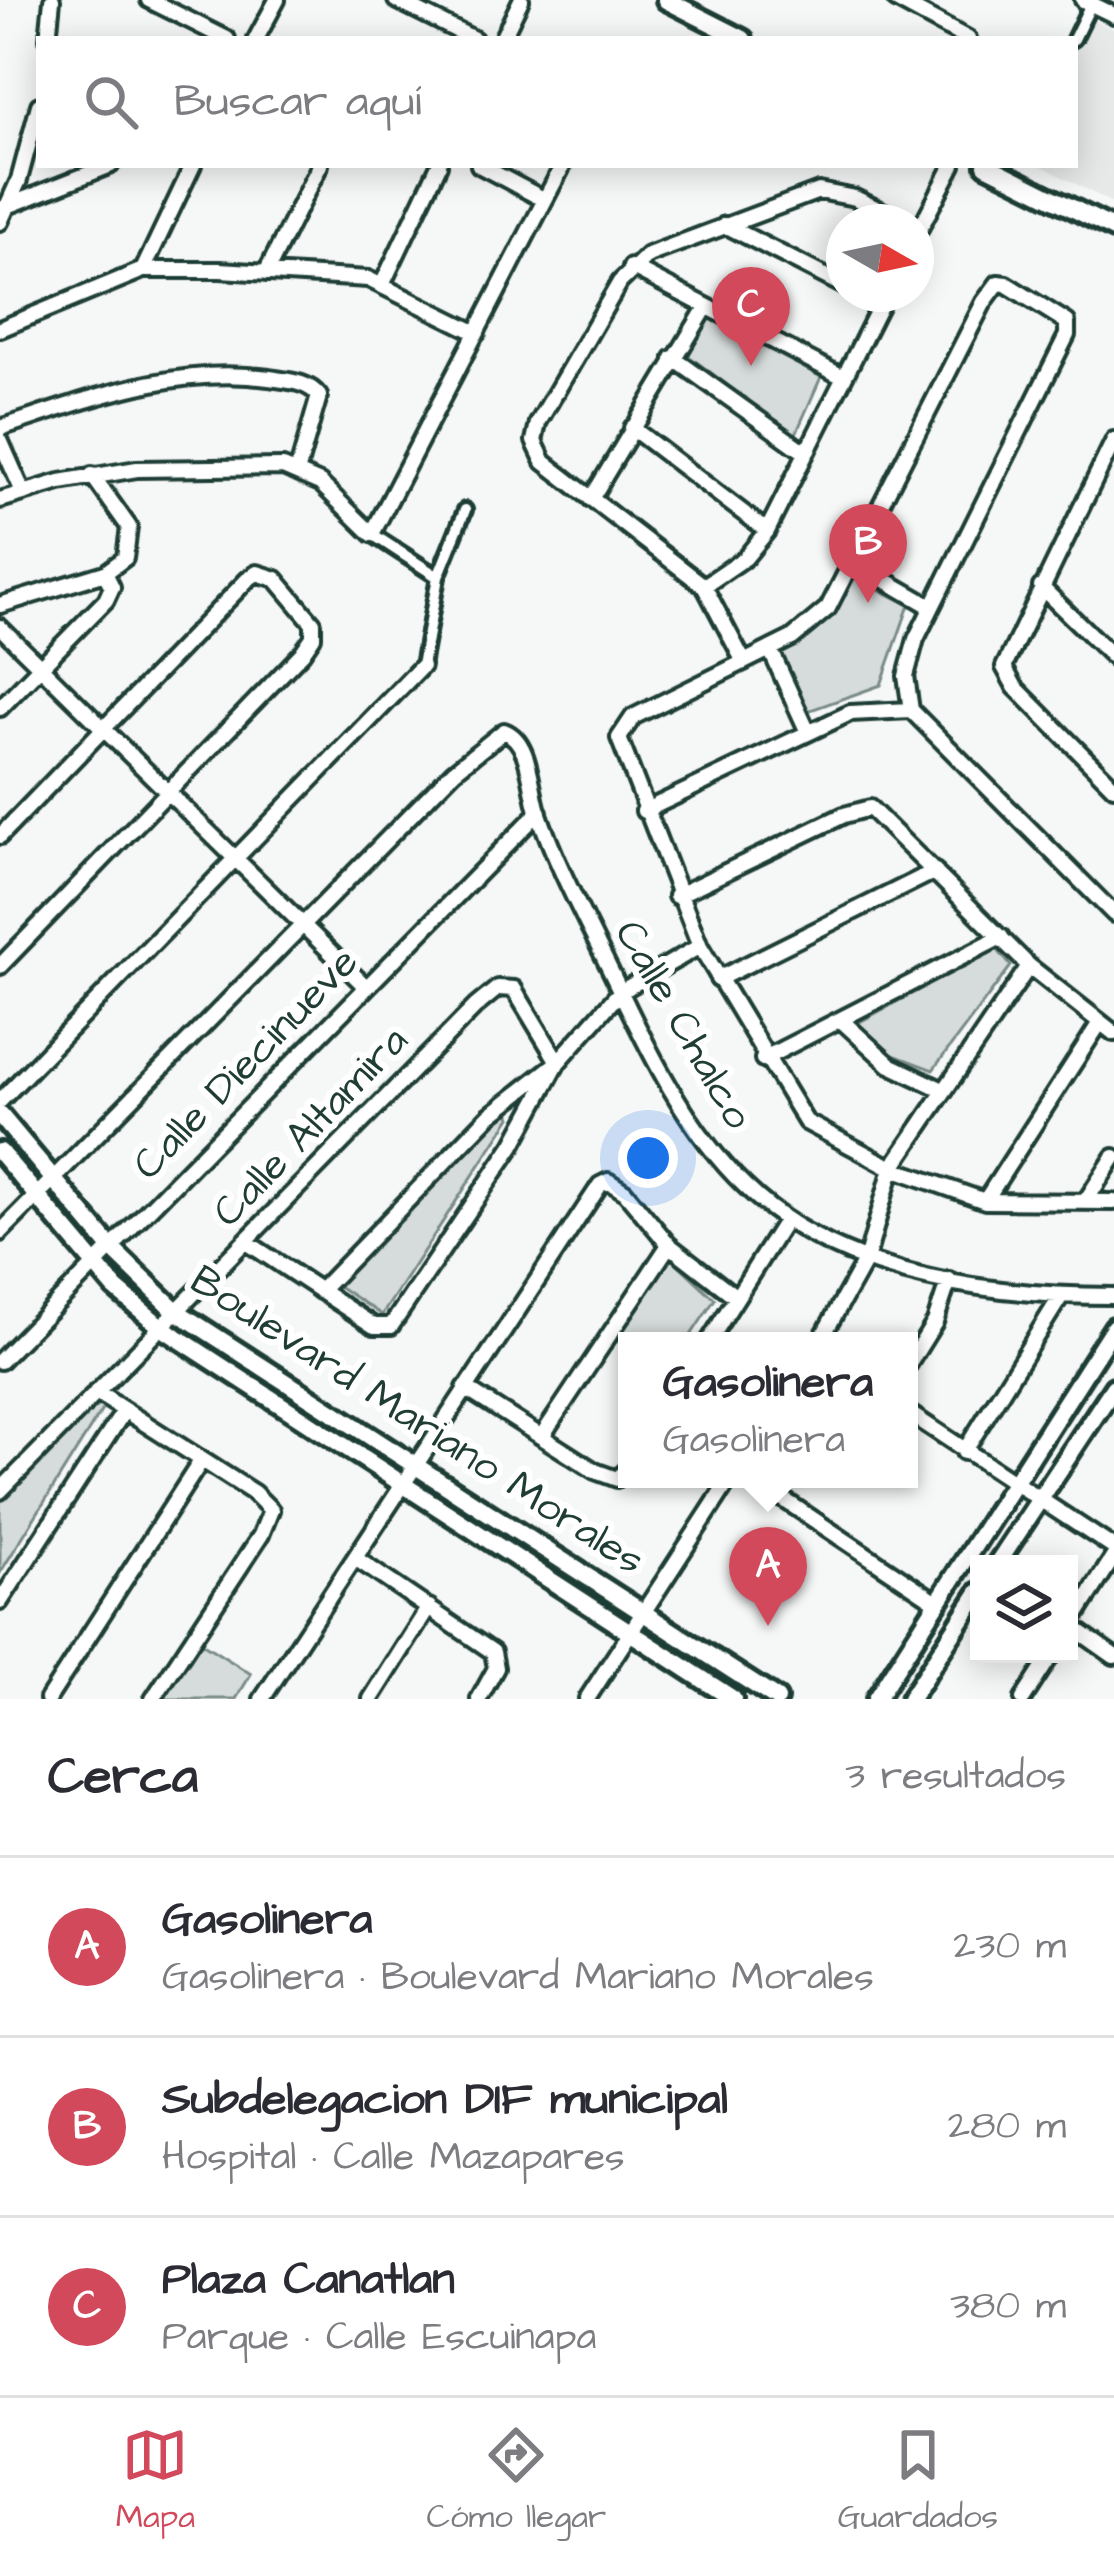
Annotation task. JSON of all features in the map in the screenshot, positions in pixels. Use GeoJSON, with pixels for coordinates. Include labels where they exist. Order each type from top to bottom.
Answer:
{"type":"FeatureCollection","features":[{"type":"Feature","properties":{"kind":"street"},"geometry":{"type":"LineString","coordinates":[[48,36],[52,0]]}},
{"type":"Feature","properties":{"kind":"street"},"geometry":{"type":"LineString","coordinates":[[149,0],[221,36]]}},
{"type":"Feature","properties":{"kind":"street"},"geometry":{"type":"LineString","coordinates":[[258,36],[277,0]]}},
{"type":"Feature","properties":{"kind":"street"},"geometry":{"type":"LineString","coordinates":[[396,0],[468,36]]}},
{"type":"Feature","properties":{"kind":"street"},"geometry":{"type":"LineString","coordinates":[[503,36],[521,0]]}},
{"type":"Feature","properties":{"kind":"street"},"geometry":{"type":"LineString","coordinates":[[666,0],[737,36]]}},
{"type":"Feature","properties":{"kind":"street"},"geometry":{"type":"LineString","coordinates":[[896,0],[962,36]]}},
{"type":"Feature","properties":{"kind":"street"},"geometry":{"type":"LineString","coordinates":[[1075,36],[1087,2],[1114,15]]}},
{"type":"Feature","properties":{"kind":"street"},"geometry":{"type":"LineString","coordinates":[[2,212],[36,114]]}},
{"type":"Feature","properties":{"kind":"street"},"geometry":{"type":"LineString","coordinates":[[2,212],[104,168]]}},
{"type":"Feature","properties":{"kind":"street"},"geometry":{"type":"LineString","coordinates":[[143,270],[192,168]]}},
{"type":"Feature","properties":{"kind":"street"},"geometry":{"type":"LineString","coordinates":[[266,273],[318,168]]}},
{"type":"Feature","properties":{"kind":"street"},"geometry":{"type":"LineString","coordinates":[[383,283],[438,168]]}},
{"type":"Feature","properties":{"kind":"street"},"geometry":{"type":"LineString","coordinates":[[485,168],[545,200]]}},
{"type":"Feature","properties":{"kind":"street"},"geometry":{"type":"LineString","coordinates":[[372,534],[561,168]]}},
{"type":"Feature","properties":{"kind":"street"},"geometry":{"type":"LineString","coordinates":[[929,204],[951,168]]}},
{"type":"Feature","properties":{"kind":"street"},"geometry":{"type":"LineString","coordinates":[[998,168],[1114,230]]}},
{"type":"Feature","properties":{"kind":"street"},"geometry":{"type":"LineString","coordinates":[[744,662],[704,586],[544,462],[534,441],[545,407],[631,267],[667,245],[819,191],[868,204]]}},
{"type":"Feature","properties":{"kind":"street"},"geometry":{"type":"LineString","coordinates":[[725,225],[826,277]]}},
{"type":"Feature","properties":{"kind":"street"},"geometry":{"type":"LineString","coordinates":[[631,267],[843,377]]}},
{"type":"Feature","properties":{"kind":"street"},"geometry":{"type":"LineString","coordinates":[[0,329],[143,270],[350,275],[383,283],[477,333]]}},
{"type":"Feature","properties":{"kind":"street"},"geometry":{"type":"LineString","coordinates":[[910,710],[908,661],[930,606],[1065,341],[1067,322],[1006,284],[993,288],[841,589],[812,624],[633,717],[619,738],[676,896],[700,946],[763,1059],[806,1122],[892,1168],[985,1201],[1114,1202]]}},
{"type":"Feature","properties":{"kind":"street"},"geometry":{"type":"LineString","coordinates":[[591,499],[705,309]]}},
{"type":"Feature","properties":{"kind":"street"},"geometry":{"type":"LineString","coordinates":[[704,586],[746,558],[766,531],[876,312]]}},
{"type":"Feature","properties":{"kind":"street"},"geometry":{"type":"LineString","coordinates":[[673,358],[806,453]]}},
{"type":"Feature","properties":{"kind":"street"},"geometry":{"type":"LineString","coordinates":[[23,492],[1,439],[197,373],[314,389],[320,405],[298,469]]}},
{"type":"Feature","properties":{"kind":"street"},"geometry":{"type":"LineString","coordinates":[[632,428],[766,531]]}},
{"type":"Feature","properties":{"kind":"street"},"geometry":{"type":"LineString","coordinates":[[1114,440],[1007,655],[1007,676],[1114,787]]}},
{"type":"Feature","properties":{"kind":"street"},"geometry":{"type":"LineString","coordinates":[[0,500],[92,476],[184,467],[298,469],[320,483],[372,534],[438,577]]}},
{"type":"Feature","properties":{"kind":"street"},"geometry":{"type":"LineString","coordinates":[[0,605],[104,573],[125,559],[131,536],[92,476]]}},
{"type":"Feature","properties":{"kind":"street"},"geometry":{"type":"LineString","coordinates":[[0,1101],[422,666],[438,577],[465,510]]}},
{"type":"Feature","properties":{"kind":"street"},"geometry":{"type":"LineString","coordinates":[[854,562],[930,606]]}},
{"type":"Feature","properties":{"kind":"street"},"geometry":{"type":"LineString","coordinates":[[0,708],[110,596],[112,583],[104,573]]}},
{"type":"Feature","properties":{"kind":"street"},"geometry":{"type":"LineString","coordinates":[[0,836],[248,579],[257,573],[275,579],[313,623],[313,638],[302,653],[0,966]]}},
{"type":"Feature","properties":{"kind":"street"},"geometry":{"type":"LineString","coordinates":[[1041,587],[1112,649]]}},
{"type":"Feature","properties":{"kind":"street"},"geometry":{"type":"LineString","coordinates":[[0,626],[366,987]]}},
{"type":"Feature","properties":{"kind":"street"},"geometry":{"type":"LineString","coordinates":[[770,649],[808,730]]}},
{"type":"Feature","properties":{"kind":"street"},"geometry":{"type":"LineString","coordinates":[[644,811],[808,730],[871,708],[910,710],[1114,914]]}},
{"type":"Feature","properties":{"kind":"street","name":"Calle Chalco"},"geometry":{"type":"LineString","coordinates":[[303,925],[454,771],[504,731],[519,742],[538,812],[620,992],[710,1146],[785,1221],[867,1257],[949,1280],[1061,1296],[1114,1296]]}},
{"type":"Feature","properties":{"kind":"street"},"geometry":{"type":"LineString","coordinates":[[676,896],[844,815],[870,808],[1029,967],[1114,1034]]}},
{"type":"Feature","properties":{"kind":"street","name":"Calle Diecinueve"},"geometry":{"type":"LineString","coordinates":[[0,1361],[538,812]]}},
{"type":"Feature","properties":{"kind":"street"},"geometry":{"type":"LineString","coordinates":[[718,979],[935,871]]}},
{"type":"Feature","properties":{"kind":"street"},"geometry":{"type":"LineString","coordinates":[[0,1233],[303,925]]}},
{"type":"Feature","properties":{"kind":"street"},"geometry":{"type":"LineString","coordinates":[[763,1059],[1001,937]]}},
{"type":"Feature","properties":{"kind":"street"},"geometry":{"type":"LineString","coordinates":[[320,1291],[490,1116],[558,1062],[620,992],[700,946]]}},
{"type":"Feature","properties":{"kind":"street"},"geometry":{"type":"LineString","coordinates":[[825,1332],[867,1257],[892,1168],[1029,967]]}},
{"type":"Feature","properties":{"kind":"street","name":"Calle Altamira"},"geometry":{"type":"LineString","coordinates":[[0,1491],[498,988],[506,986],[520,997],[558,1062]]}},
{"type":"Feature","properties":{"kind":"street"},"geometry":{"type":"LineString","coordinates":[[842,1020],[890,1065],[943,1090]]}},
{"type":"Feature","properties":{"kind":"street"},"geometry":{"type":"LineString","coordinates":[[985,1201],[1099,1024]]}},
{"type":"Feature","properties":{"kind":"street"},"geometry":{"type":"LineString","coordinates":[[245,1241],[374,1326],[386,1328],[397,1320],[513,1145],[558,1062]]}},
{"type":"Feature","properties":{"kind":"street","name":"Boulevard Mariano Morales"},"geometry":{"type":"LineString","coordinates":[[0,1115],[112,1249],[176,1312],[777,1699]]}},
{"type":"Feature","properties":{"kind":"street","name":"Boulevard Mariano Morales"},"geometry":{"type":"LineString","coordinates":[[0,1152],[95,1266],[161,1327],[405,1481],[733,1699]]}},
{"type":"Feature","properties":{"kind":"street"},"geometry":{"type":"LineString","coordinates":[[1084,1202],[1114,1157]]}},
{"type":"Feature","properties":{"kind":"street"},"geometry":{"type":"LineString","coordinates":[[262,1699],[600,1184],[608,1181],[626,1192],[669,1245],[736,1297]]}},
{"type":"Feature","properties":{"kind":"street"},"geometry":{"type":"LineString","coordinates":[[715,1332],[785,1221]]}},
{"type":"Feature","properties":{"kind":"street"},"geometry":{"type":"LineString","coordinates":[[542,1436],[669,1245]]}},
{"type":"Feature","properties":{"kind":"street"},"geometry":{"type":"LineString","coordinates":[[918,1349],[935,1322],[949,1280]]}},
{"type":"Feature","properties":{"kind":"street"},"geometry":{"type":"LineString","coordinates":[[964,1452],[1032,1351],[1061,1296]]}},
{"type":"Feature","properties":{"kind":"street"},"geometry":{"type":"LineString","coordinates":[[875,1699],[1114,1327]]}},
{"type":"Feature","properties":{"kind":"street"},"geometry":{"type":"LineString","coordinates":[[1004,1555],[1114,1387]]}},
{"type":"Feature","properties":{"kind":"street"},"geometry":{"type":"LineString","coordinates":[[465,1388],[618,1478]]}},
{"type":"Feature","properties":{"kind":"street"},"geometry":{"type":"LineString","coordinates":[[96,1392],[265,1501],[271,1510],[261,1535],[153,1699]]}},
{"type":"Feature","properties":{"kind":"street"},"geometry":{"type":"LineString","coordinates":[[0,1602],[124,1411]]}},
{"type":"Feature","properties":{"kind":"street"},"geometry":{"type":"LineString","coordinates":[[918,1419],[1114,1552],[1078,1613]]}},
{"type":"Feature","properties":{"kind":"street"},"geometry":{"type":"LineString","coordinates":[[48,1699],[201,1461]]}},
{"type":"Feature","properties":{"kind":"street"},"geometry":{"type":"LineString","coordinates":[[587,1699],[724,1488]]}},
{"type":"Feature","properties":{"kind":"street"},"geometry":{"type":"LineString","coordinates":[[766,1488],[937,1602]]}},
{"type":"Feature","properties":{"kind":"street"},"geometry":{"type":"LineString","coordinates":[[355,1558],[493,1652],[496,1668],[479,1699]]}},
{"type":"Feature","properties":{"kind":"street"},"geometry":{"type":"LineString","coordinates":[[910,1699],[970,1606]]}},
{"type":"Feature","properties":{"kind":"street"},"geometry":{"type":"LineString","coordinates":[[370,1699],[429,1607]]}},
{"type":"Feature","properties":{"kind":"street"},"geometry":{"type":"LineString","coordinates":[[1078,1631],[1114,1656]]}},
{"type":"Feature","properties":{"kind":"street"},"geometry":{"type":"LineString","coordinates":[[1023,1699],[1046,1663]]}},
{"type":"Feature","properties":{"kind":"shaded area"},"geometry":{"type":"Polygon","coordinates":[[[1089,18],[1114,29],[1114,204],[1046,168],[1078,168],[1078,42],[1089,18]]]}},
{"type":"Feature","properties":{"kind":"shaded area"},"geometry":{"type":"Polygon","coordinates":[[[707,317],[821,377],[795,436],[682,351],[707,317]]]}},
{"type":"Feature","properties":{"kind":"shaded area"},"geometry":{"type":"Polygon","coordinates":[[[854,577],[909,605],[881,685],[808,711],[778,652],[824,622],[854,577]]]}},
{"type":"Feature","properties":{"kind":"shaded area"},"geometry":{"type":"Polygon","coordinates":[[[996,948],[1011,966],[933,1070],[888,1053],[858,1023],[996,948]]]}},
{"type":"Feature","properties":{"kind":"shaded area"},"geometry":{"type":"Polygon","coordinates":[[[508,1108],[511,1117],[382,1315],[335,1284],[508,1108]]]}},
{"type":"Feature","properties":{"kind":"shaded area"},"geometry":{"type":"Polygon","coordinates":[[[670,1257],[715,1299],[693,1332],[621,1332],[670,1257]]]}},
{"type":"Feature","properties":{"kind":"shaded area"},"geometry":{"type":"Polygon","coordinates":[[[95,1398],[103,1408],[0,1573],[0,1496],[95,1398]]]}},
{"type":"Feature","properties":{"kind":"shaded area"},"geometry":{"type":"Polygon","coordinates":[[[200,1642],[251,1674],[236,1699],[163,1699],[200,1642]]]}},
{"type":"Feature","properties":{"kind":"place","name":"Plaza Canatlan"},"geometry":{"type":"Point","coordinates":[751,366]}},
{"type":"Feature","properties":{"kind":"place","name":"Subdelegacion DIF municipal"},"geometry":{"type":"Point","coordinates":[868,603]}},
{"type":"Feature","properties":{"kind":"place","name":"Gasolinera"},"geometry":{"type":"Point","coordinates":[768,1626]}}]}
